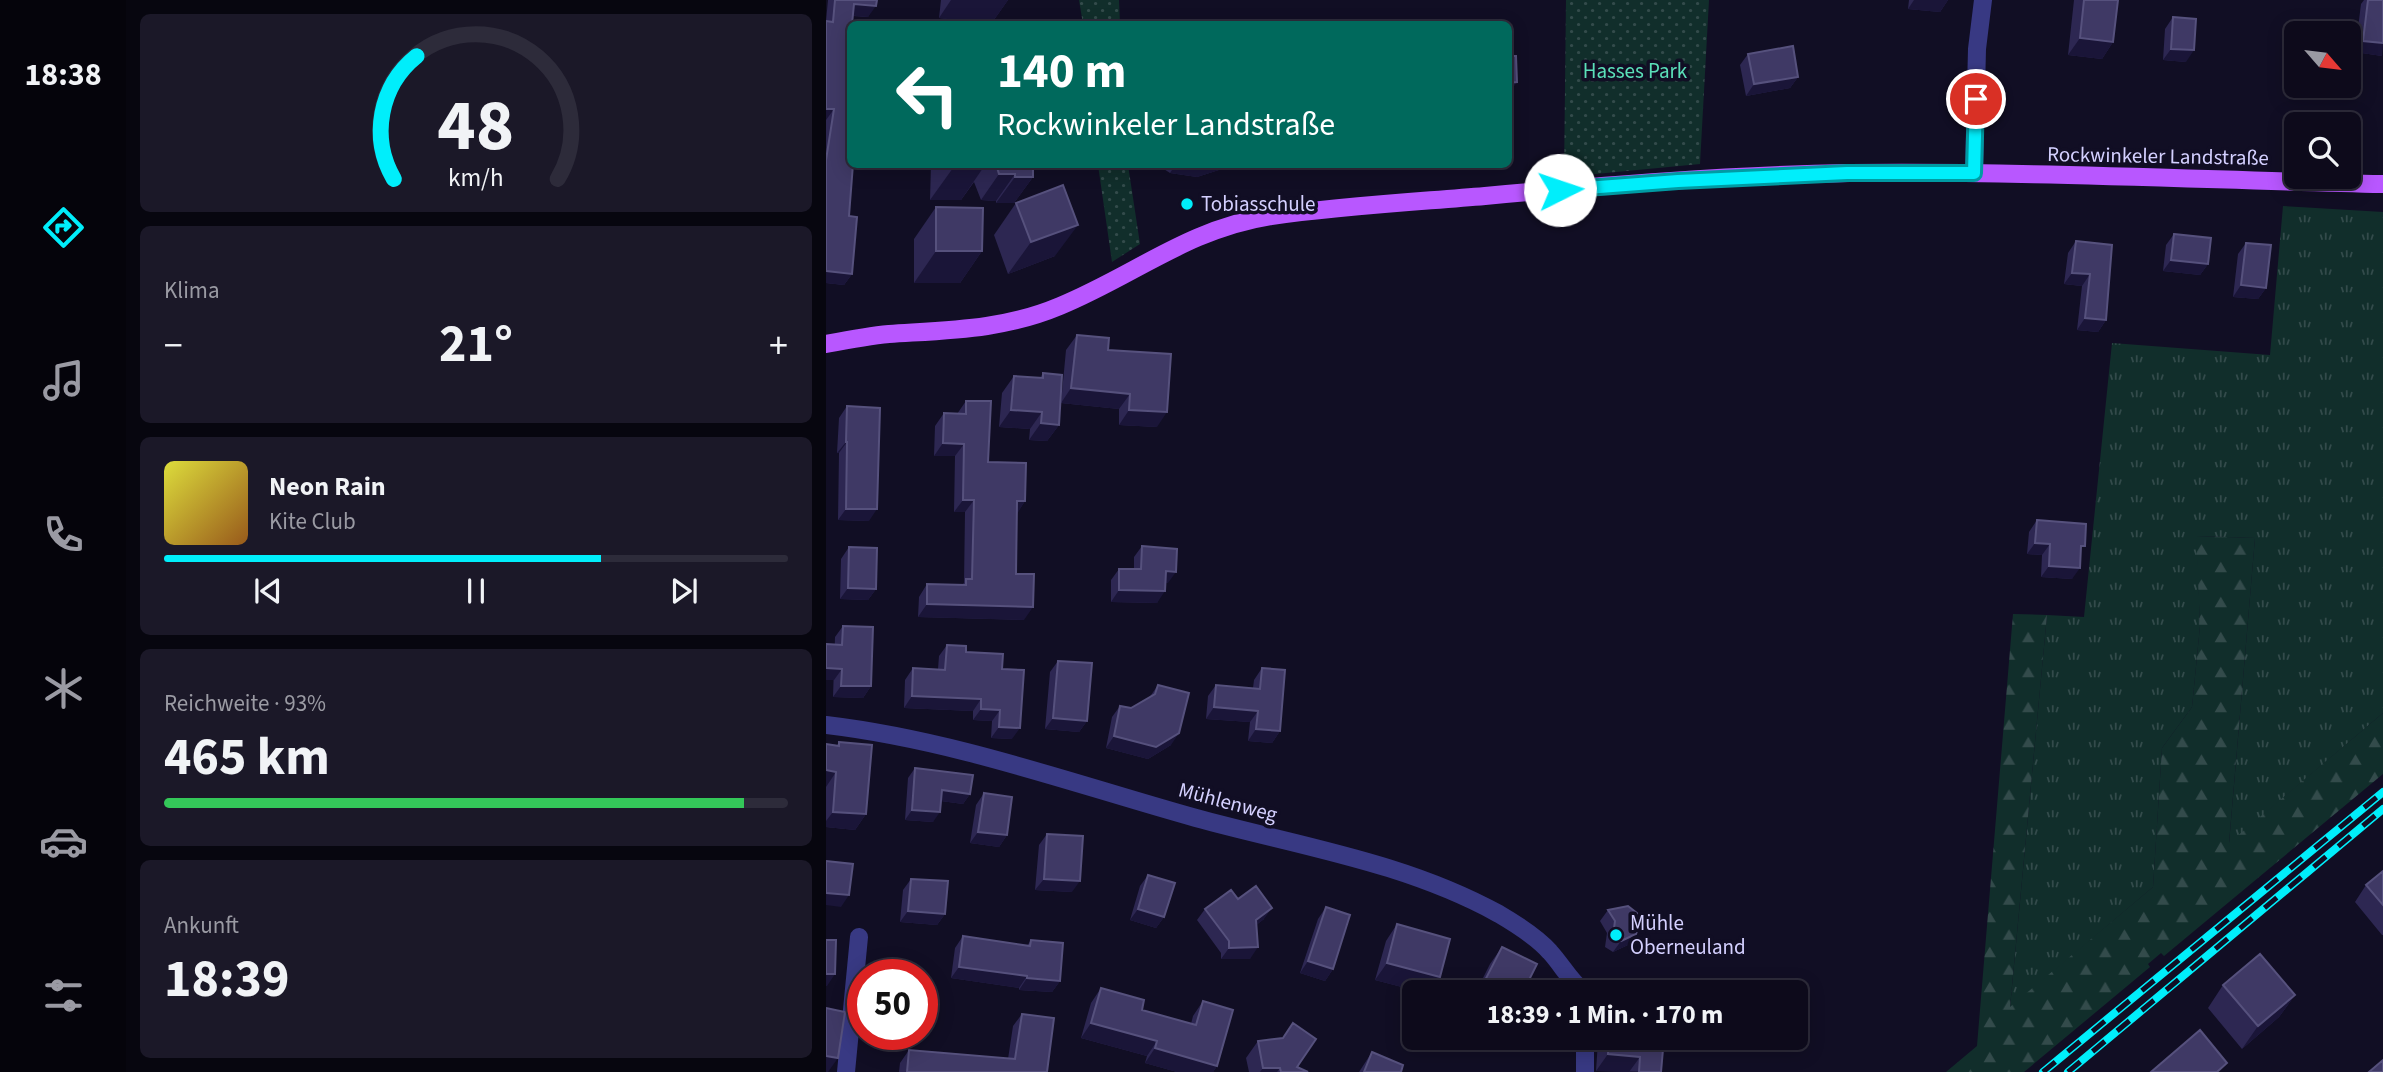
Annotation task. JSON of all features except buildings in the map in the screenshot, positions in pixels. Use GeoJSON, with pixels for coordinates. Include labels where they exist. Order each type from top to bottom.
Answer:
{"type":"FeatureCollection","features":[{"type":"Feature","properties":{"kind":"main road","name":"Rockwinkeler Landstraße"},"geometry":{"type":"LineString","coordinates":[[826,344],[885,334],[955,332],[1028,317],[1061,306],[1188,240],[1230,225],[1269,217],[1678,181],[1847,173],[1974,173],[2383,184]]}},
{"type":"Feature","properties":{"kind":"street"},"geometry":{"type":"LineString","coordinates":[[1974,173],[1978,49],[1983,0]]}},
{"type":"Feature","properties":{"kind":"street","name":"Mühlenweg"},"geometry":{"type":"LineString","coordinates":[[826,725],[883,733],[973,753],[1139,802],[1385,867],[1439,885],[1500,915],[1541,942],[1574,980]]}},
{"type":"Feature","properties":{"kind":"street"},"geometry":{"type":"LineString","coordinates":[[846,1072],[859,937]]}},
{"type":"Feature","properties":{"kind":"street"},"geometry":{"type":"LineString","coordinates":[[1585,1050],[1585,1072]]}},
{"type":"Feature","properties":{"kind":"green space"},"geometry":{"type":"Polygon","coordinates":[[[1079,0],[1119,0],[1120,21],[1082,21],[1079,0]]]}},
{"type":"Feature","properties":{"kind":"green space","name":"Hasses Park"},"geometry":{"type":"Polygon","coordinates":[[[1566,0],[1709,0],[1700,164],[1564,177],[1566,0]]]}},
{"type":"Feature","properties":{"kind":"green space"},"geometry":{"type":"Polygon","coordinates":[[[1098,168],[1128,168],[1140,244],[1112,262],[1098,168]]]}},
{"type":"Feature","properties":{"kind":"green space"},"geometry":{"type":"Polygon","coordinates":[[[2283,206],[2383,212],[2383,713],[2229,844],[2255,538],[2197,536],[2200,626],[2192,707],[2162,748],[2153,887],[2010,1008],[2047,615],[2084,617],[2112,343],[2270,355],[2283,206]]]}},
{"type":"Feature","properties":{"kind":"green space"},"geometry":{"type":"Polygon","coordinates":[[[2196,536],[2255,538],[2229,843],[2383,713],[2383,774],[2164,956],[2161,953],[2148,964],[2150,967],[2024,1072],[1946,1072],[1977,1046],[2013,614],[2047,615],[2010,1007],[2153,887],[2162,748],[2192,707],[2200,626],[2196,536]]]}},
{"type":"Feature","properties":{"kind":"railway"},"geometry":{"type":"LineString","coordinates":[[2043,1072],[2383,792]]}},
{"type":"Feature","properties":{"kind":"railway"},"geometry":{"type":"LineString","coordinates":[[2068,1072],[2383,809]]}},
{"type":"Feature","properties":{"kind":"place","name":"Tobiasschule"},"geometry":{"type":"Point","coordinates":[1187,204]}},
{"type":"Feature","properties":{"kind":"place","name":"Mühle Oberneuland"},"geometry":{"type":"Point","coordinates":[1616,935]}},
{"type":"Feature","properties":{"kind":"route"},"geometry":{"type":"LineString","coordinates":[[1560,190],[1847,173],[1974,173],[1976,99]]}}]}
